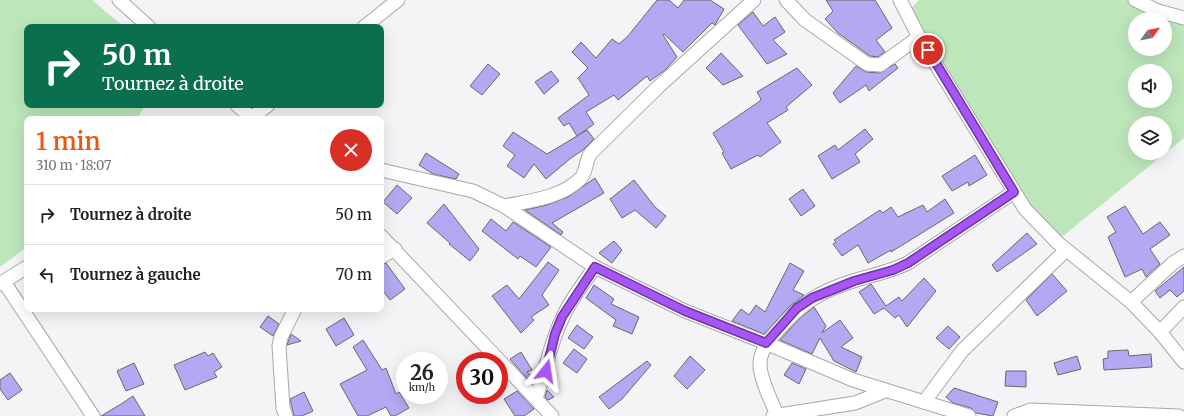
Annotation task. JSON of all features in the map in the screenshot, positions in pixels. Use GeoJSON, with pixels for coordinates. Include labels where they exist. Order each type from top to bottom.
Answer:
{"type":"FeatureCollection","features":[{"type":"Feature","properties":{"kind":"street"},"geometry":{"type":"LineString","coordinates":[[119,0],[146,24]]}},
{"type":"Feature","properties":{"kind":"street"},"geometry":{"type":"LineString","coordinates":[[368,24],[398,0]]}},
{"type":"Feature","properties":{"kind":"street"},"geometry":{"type":"LineString","coordinates":[[504,206],[542,198],[564,190],[575,183],[582,177],[591,153],[658,87],[754,0]]}},
{"type":"Feature","properties":{"kind":"street"},"geometry":{"type":"LineString","coordinates":[[786,0],[805,20],[833,42],[867,64],[873,66],[880,65],[920,37]]}},
{"type":"Feature","properties":{"kind":"street"},"geometry":{"type":"LineString","coordinates":[[1135,1],[1184,18]]}},
{"type":"Feature","properties":{"kind":"street"},"geometry":{"type":"LineString","coordinates":[[906,3],[920,37],[1025,209],[1066,250],[1131,302],[1160,332],[1184,362]]}},
{"type":"Feature","properties":{"kind":"street"},"geometry":{"type":"LineString","coordinates":[[240,108],[249,116]]}},
{"type":"Feature","properties":{"kind":"street"},"geometry":{"type":"LineString","coordinates":[[255,116],[265,108]]}},
{"type":"Feature","properties":{"kind":"street"},"geometry":{"type":"LineString","coordinates":[[384,171],[473,191],[504,206],[595,267],[685,311],[853,380],[970,416]]}},
{"type":"Feature","properties":{"kind":"street"},"geometry":{"type":"LineString","coordinates":[[885,391],[855,403],[776,416],[760,367],[760,356],[766,343],[797,308],[812,298],[854,281],[898,268],[1014,192]]}},
{"type":"Feature","properties":{"kind":"street"},"geometry":{"type":"LineString","coordinates":[[384,239],[430,287],[442,302],[552,416]]}},
{"type":"Feature","properties":{"kind":"street"},"geometry":{"type":"LineString","coordinates":[[384,255],[395,249]]}},
{"type":"Feature","properties":{"kind":"street"},"geometry":{"type":"LineString","coordinates":[[924,402],[962,351],[1066,250]]}},
{"type":"Feature","properties":{"kind":"street"},"geometry":{"type":"LineString","coordinates":[[1131,302],[1173,263],[1184,256]]}},
{"type":"Feature","properties":{"kind":"street"},"geometry":{"type":"LineString","coordinates":[[536,398],[546,371],[555,334],[562,317],[595,267]]}},
{"type":"Feature","properties":{"kind":"street"},"geometry":{"type":"LineString","coordinates":[[24,269],[2,283],[93,416]]}},
{"type":"Feature","properties":{"kind":"street"},"geometry":{"type":"LineString","coordinates":[[1160,332],[1184,307]]}},
{"type":"Feature","properties":{"kind":"street"},"geometry":{"type":"LineString","coordinates":[[286,416],[283,408],[279,346],[281,337],[294,312]]}},
{"type":"Feature","properties":{"kind":"street"},"geometry":{"type":"LineString","coordinates":[[1014,416],[1031,410],[1179,416]]}},
{"type":"Feature","properties":{"kind":"green space"},"geometry":{"type":"Polygon","coordinates":[[[0,0],[92,0],[120,24],[24,24],[24,108],[143,108],[139,116],[24,116],[24,249],[0,267],[0,0]]]}},
{"type":"Feature","properties":{"kind":"green space"},"geometry":{"type":"Polygon","coordinates":[[[919,0],[1134,0],[1169,12],[1128,12],[1128,56],[1172,56],[1172,13],[1184,17],[1184,138],[1172,148],[1172,116],[1128,116],[1128,160],[1157,160],[1058,240],[1018,205],[908,12],[919,0]]]}},
{"type":"Feature","properties":{"kind":"building"},"geometry":{"type":"Polygon","coordinates":[[[657,0],[669,0],[678,8],[684,0],[710,0],[724,9],[715,25],[712,23],[683,52],[664,34],[663,35],[677,57],[665,70],[650,81],[647,76],[618,100],[614,95],[586,112],[594,124],[577,136],[569,123],[564,126],[558,118],[589,95],[578,78],[588,68],[572,52],[581,42],[596,58],[612,39],[619,44],[628,36],[657,0]]]}},
{"type":"Feature","properties":{"kind":"building"},"geometry":{"type":"Polygon","coordinates":[[[826,0],[875,0],[892,28],[876,40],[885,52],[878,57],[870,56],[838,33],[825,19],[833,11],[826,0]]]}},
{"type":"Feature","properties":{"kind":"building"},"geometry":{"type":"Polygon","coordinates":[[[753,12],[763,26],[775,17],[785,32],[773,40],[787,54],[767,64],[738,25],[753,12]]]}},
{"type":"Feature","properties":{"kind":"building"},"geometry":{"type":"Polygon","coordinates":[[[721,53],[743,76],[723,85],[706,68],[721,53]]]}},
{"type":"Feature","properties":{"kind":"building"},"geometry":{"type":"Polygon","coordinates":[[[488,64],[500,74],[482,95],[470,86],[488,64]]]}},
{"type":"Feature","properties":{"kind":"building"},"geometry":{"type":"Polygon","coordinates":[[[895,64],[898,68],[869,91],[866,85],[840,103],[833,93],[856,66],[866,72],[879,73],[895,64]]]}},
{"type":"Feature","properties":{"kind":"building"},"geometry":{"type":"Polygon","coordinates":[[[797,68],[812,85],[786,107],[788,110],[767,123],[781,142],[760,157],[758,155],[731,169],[722,153],[724,152],[713,133],[760,101],[761,99],[757,92],[797,68]]]}},
{"type":"Feature","properties":{"kind":"building"},"geometry":{"type":"Polygon","coordinates":[[[551,71],[559,81],[544,94],[535,82],[551,71]]]}},
{"type":"Feature","properties":{"kind":"building"},"geometry":{"type":"Polygon","coordinates":[[[865,129],[873,139],[855,154],[860,162],[832,179],[818,156],[835,145],[838,150],[865,129]]]}},
{"type":"Feature","properties":{"kind":"building"},"geometry":{"type":"Polygon","coordinates":[[[587,130],[594,139],[583,150],[546,179],[534,164],[524,178],[507,166],[515,155],[503,146],[513,132],[547,154],[587,130]]]}},
{"type":"Feature","properties":{"kind":"building"},"geometry":{"type":"Polygon","coordinates":[[[426,153],[459,174],[456,179],[433,174],[419,165],[426,153]]]}},
{"type":"Feature","properties":{"kind":"building"},"geometry":{"type":"Polygon","coordinates":[[[975,155],[987,175],[969,186],[968,182],[952,191],[942,176],[975,155]]]}},
{"type":"Feature","properties":{"kind":"building"},"geometry":{"type":"Polygon","coordinates":[[[595,178],[604,193],[552,223],[563,232],[561,235],[525,210],[547,205],[568,197],[595,178]]]}},
{"type":"Feature","properties":{"kind":"building"},"geometry":{"type":"Polygon","coordinates":[[[634,180],[655,207],[666,216],[656,228],[635,210],[622,218],[610,199],[634,180]]]}},
{"type":"Feature","properties":{"kind":"building"},"geometry":{"type":"Polygon","coordinates":[[[397,185],[412,198],[397,214],[384,203],[384,201],[397,185]]]}},
{"type":"Feature","properties":{"kind":"building"},"geometry":{"type":"Polygon","coordinates":[[[803,189],[815,206],[801,216],[789,199],[803,189]]]}},
{"type":"Feature","properties":{"kind":"building"},"geometry":{"type":"Polygon","coordinates":[[[945,199],[954,213],[891,252],[891,250],[868,263],[858,245],[842,256],[833,244],[836,242],[834,240],[880,210],[883,213],[891,207],[898,217],[923,205],[927,212],[945,199]]]}},
{"type":"Feature","properties":{"kind":"building"},"geometry":{"type":"Polygon","coordinates":[[[444,204],[479,249],[470,261],[427,223],[444,204]]]}},
{"type":"Feature","properties":{"kind":"building"},"geometry":{"type":"Polygon","coordinates":[[[1125,206],[1143,234],[1160,222],[1170,235],[1150,249],[1160,264],[1146,277],[1142,269],[1125,277],[1108,237],[1116,232],[1107,217],[1125,206]]]}},
{"type":"Feature","properties":{"kind":"building"},"geometry":{"type":"Polygon","coordinates":[[[491,219],[506,231],[513,222],[551,247],[536,267],[520,256],[518,259],[482,231],[491,219]]]}},
{"type":"Feature","properties":{"kind":"building"},"geometry":{"type":"Polygon","coordinates":[[[1027,233],[1037,244],[997,272],[992,265],[1027,233]]]}},
{"type":"Feature","properties":{"kind":"building"},"geometry":{"type":"Polygon","coordinates":[[[614,241],[622,250],[612,263],[599,253],[614,241]]]}},
{"type":"Feature","properties":{"kind":"building"},"geometry":{"type":"Polygon","coordinates":[[[548,262],[559,270],[542,295],[549,305],[531,317],[534,320],[521,333],[492,296],[507,285],[519,299],[548,262]]]}},
{"type":"Feature","properties":{"kind":"building"},"geometry":{"type":"Polygon","coordinates":[[[386,263],[405,289],[390,300],[384,292],[384,264],[386,263]]]}},
{"type":"Feature","properties":{"kind":"building"},"geometry":{"type":"Polygon","coordinates":[[[790,263],[804,271],[793,290],[804,295],[789,307],[764,334],[732,321],[741,309],[749,315],[756,305],[765,312],[790,263]]]}},
{"type":"Feature","properties":{"kind":"building"},"geometry":{"type":"Polygon","coordinates":[[[1184,267],[1184,291],[1177,297],[1170,290],[1160,298],[1155,291],[1184,267]]]}},
{"type":"Feature","properties":{"kind":"building"},"geometry":{"type":"Polygon","coordinates":[[[1052,274],[1067,291],[1037,316],[1026,300],[1052,274]]]}},
{"type":"Feature","properties":{"kind":"building"},"geometry":{"type":"Polygon","coordinates":[[[924,278],[936,291],[907,327],[899,315],[895,318],[884,308],[874,314],[859,292],[871,284],[886,306],[899,297],[902,301],[924,278]]]}},
{"type":"Feature","properties":{"kind":"building"},"geometry":{"type":"Polygon","coordinates":[[[594,285],[614,299],[611,304],[639,317],[632,334],[613,326],[616,320],[586,298],[594,285]]]}},
{"type":"Feature","properties":{"kind":"building"},"geometry":{"type":"Polygon","coordinates":[[[814,307],[826,326],[822,333],[840,320],[853,338],[841,347],[862,357],[856,372],[834,361],[820,338],[812,354],[780,340],[800,318],[814,307]]]}},
{"type":"Feature","properties":{"kind":"building"},"geometry":{"type":"Polygon","coordinates":[[[268,316],[279,324],[273,336],[260,327],[268,316]]]}},
{"type":"Feature","properties":{"kind":"building"},"geometry":{"type":"Polygon","coordinates":[[[344,318],[354,335],[336,346],[326,329],[344,318]]]}},
{"type":"Feature","properties":{"kind":"building"},"geometry":{"type":"Polygon","coordinates":[[[577,325],[593,337],[584,349],[568,338],[577,325]]]}},
{"type":"Feature","properties":{"kind":"building"},"geometry":{"type":"Polygon","coordinates":[[[948,326],[960,337],[949,349],[936,338],[948,326]]]}},
{"type":"Feature","properties":{"kind":"building"},"geometry":{"type":"Polygon","coordinates":[[[291,334],[301,341],[287,345],[291,334]]]}},
{"type":"Feature","properties":{"kind":"building"},"geometry":{"type":"Polygon","coordinates":[[[363,340],[382,370],[386,368],[396,394],[396,404],[406,404],[409,408],[395,416],[391,416],[386,407],[367,416],[358,416],[340,384],[367,370],[353,347],[363,340]]]}},
{"type":"Feature","properties":{"kind":"building"},"geometry":{"type":"Polygon","coordinates":[[[574,349],[587,359],[577,373],[563,363],[574,349]]]}},
{"type":"Feature","properties":{"kind":"building"},"geometry":{"type":"Polygon","coordinates":[[[1128,350],[1129,356],[1151,354],[1152,367],[1104,370],[1103,359],[1108,358],[1108,351],[1128,350]]]}},
{"type":"Feature","properties":{"kind":"building"},"geometry":{"type":"Polygon","coordinates":[[[205,352],[208,356],[213,353],[222,367],[214,372],[217,377],[185,390],[174,365],[205,352]]]}},
{"type":"Feature","properties":{"kind":"building"},"geometry":{"type":"Polygon","coordinates":[[[521,352],[532,370],[527,372],[534,378],[532,384],[510,359],[521,352]]]}},
{"type":"Feature","properties":{"kind":"building"},"geometry":{"type":"Polygon","coordinates":[[[690,356],[705,370],[687,389],[674,376],[690,356]]]}},
{"type":"Feature","properties":{"kind":"building"},"geometry":{"type":"Polygon","coordinates":[[[1077,356],[1081,369],[1058,375],[1054,363],[1077,356]]]}},
{"type":"Feature","properties":{"kind":"building"},"geometry":{"type":"Polygon","coordinates":[[[647,361],[651,365],[622,399],[609,409],[599,397],[647,361]]]}},
{"type":"Feature","properties":{"kind":"building"},"geometry":{"type":"Polygon","coordinates":[[[134,363],[144,384],[126,391],[117,371],[134,363]]]}},
{"type":"Feature","properties":{"kind":"building"},"geometry":{"type":"Polygon","coordinates":[[[792,363],[806,369],[799,384],[784,375],[792,363]]]}},
{"type":"Feature","properties":{"kind":"building"},"geometry":{"type":"Polygon","coordinates":[[[1006,371],[1026,371],[1026,387],[1005,386],[1006,371]]]}},
{"type":"Feature","properties":{"kind":"building"},"geometry":{"type":"Polygon","coordinates":[[[10,373],[22,390],[8,400],[0,389],[0,380],[10,373]]]}},
{"type":"Feature","properties":{"kind":"building"},"geometry":{"type":"Polygon","coordinates":[[[954,388],[998,402],[993,416],[976,413],[971,408],[953,403],[946,397],[954,388]]]}},
{"type":"Feature","properties":{"kind":"building"},"geometry":{"type":"Polygon","coordinates":[[[547,390],[554,397],[548,400],[545,397],[547,390]]]}},
{"type":"Feature","properties":{"kind":"building"},"geometry":{"type":"Polygon","coordinates":[[[517,391],[534,409],[524,416],[515,416],[507,404],[508,397],[517,391]]]}},
{"type":"Feature","properties":{"kind":"building"},"geometry":{"type":"Polygon","coordinates":[[[304,392],[313,411],[302,416],[294,416],[290,399],[304,392]]]}},
{"type":"Feature","properties":{"kind":"building"},"geometry":{"type":"Polygon","coordinates":[[[133,396],[145,416],[101,416],[121,404],[133,396]]]}},
{"type":"Feature","properties":{"kind":"route"},"geometry":{"type":"LineString","coordinates":[[546,371],[555,334],[562,317],[595,267],[685,311],[766,343],[797,308],[812,298],[837,287],[893,270],[908,263],[1014,192],[928,50]]}}]}
